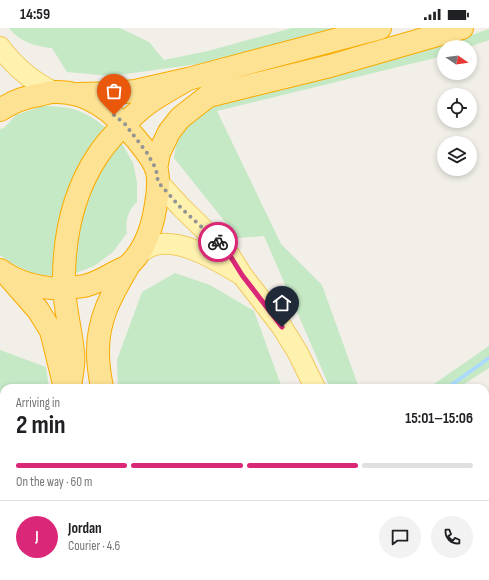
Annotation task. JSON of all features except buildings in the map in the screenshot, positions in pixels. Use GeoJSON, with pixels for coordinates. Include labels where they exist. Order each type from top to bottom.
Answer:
{"type":"FeatureCollection","features":[{"type":"Feature","properties":{"kind":"highway"},"geometry":{"type":"LineString","coordinates":[[0,110],[30,97],[54,92],[77,94],[134,91],[188,79],[380,28]]}},
{"type":"Feature","properties":{"kind":"highway"},"geometry":{"type":"LineString","coordinates":[[102,384],[98,355],[100,329],[106,308],[148,237],[154,215],[159,153],[169,132],[180,118],[208,96],[330,66],[462,28]]}},
{"type":"Feature","properties":{"kind":"highway"},"geometry":{"type":"LineString","coordinates":[[70,384],[74,354],[64,289],[65,249],[69,223],[81,185],[98,155],[110,139],[125,124],[143,107],[188,79]]}},
{"type":"Feature","properties":{"kind":"highway"},"geometry":{"type":"LineString","coordinates":[[77,94],[104,108],[125,124],[147,153],[157,176]]}},
{"type":"Feature","properties":{"kind":"highway"},"geometry":{"type":"LineString","coordinates":[[4,273],[30,285],[64,289],[90,285],[106,277],[134,259]]}},
{"type":"Feature","properties":{"kind":"highway"},"geometry":{"type":"LineString","coordinates":[[4,273],[38,310],[51,331],[64,384]]}},
{"type":"Feature","properties":{"kind":"main road"},"geometry":{"type":"LineString","coordinates":[[0,47],[12,63],[25,75],[38,85],[54,92]]}},
{"type":"Feature","properties":{"kind":"main road"},"geometry":{"type":"LineString","coordinates":[[157,176],[181,208],[229,254],[242,275],[282,327],[298,353],[312,384]]}},
{"type":"Feature","properties":{"kind":"main road"},"geometry":{"type":"LineString","coordinates":[[134,259],[151,246],[166,244],[181,246],[202,253],[242,275]]}},
{"type":"Feature","properties":{"kind":"green space"},"geometry":{"type":"Polygon","coordinates":[[[9,28],[120,28],[149,42],[164,60],[208,51],[292,28],[347,28],[205,63],[111,76],[67,72],[52,48],[39,46],[23,40],[9,28]]]}},
{"type":"Feature","properties":{"kind":"green space"},"geometry":{"type":"Polygon","coordinates":[[[489,29],[489,40],[477,44],[477,40],[456,40],[489,29]]]}},
{"type":"Feature","properties":{"kind":"green space"},"geometry":{"type":"Polygon","coordinates":[[[437,46],[437,57],[435,58],[217,111],[281,244],[322,285],[358,384],[328,384],[264,236],[238,238],[174,158],[178,131],[213,102],[437,46]]]}},
{"type":"Feature","properties":{"kind":"green space"},"geometry":{"type":"Polygon","coordinates":[[[42,106],[77,110],[100,123],[108,130],[56,276],[34,274],[11,263],[0,255],[0,129],[4,128],[16,115],[42,106]]]}},
{"type":"Feature","properties":{"kind":"green space"},"geometry":{"type":"Polygon","coordinates":[[[120,140],[133,163],[137,182],[137,202],[131,209],[128,216],[126,224],[127,233],[113,252],[94,266],[71,275],[72,250],[94,177],[120,140]]]}},
{"type":"Feature","properties":{"kind":"green space"},"geometry":{"type":"Polygon","coordinates":[[[175,273],[210,285],[254,311],[281,384],[118,384],[117,360],[142,292],[175,273]]]}},
{"type":"Feature","properties":{"kind":"green space"},"geometry":{"type":"Polygon","coordinates":[[[489,346],[489,368],[464,384],[434,384],[489,346]]]}},
{"type":"Feature","properties":{"kind":"green space"},"geometry":{"type":"Polygon","coordinates":[[[0,350],[46,367],[48,384],[0,384],[0,350]]]}},
{"type":"Feature","properties":{"kind":"waterway"},"geometry":{"type":"LineString","coordinates":[[453,384],[489,358]]}},
{"type":"Feature","properties":{"kind":"way so far"},"geometry":{"type":"LineString","coordinates":[[114,115],[125,124],[147,153],[156,169],[158,182],[181,208],[218,242]]}},
{"type":"Feature","properties":{"kind":"route"},"geometry":{"type":"LineString","coordinates":[[218,242],[229,254],[242,275],[282,327]]}}]}
